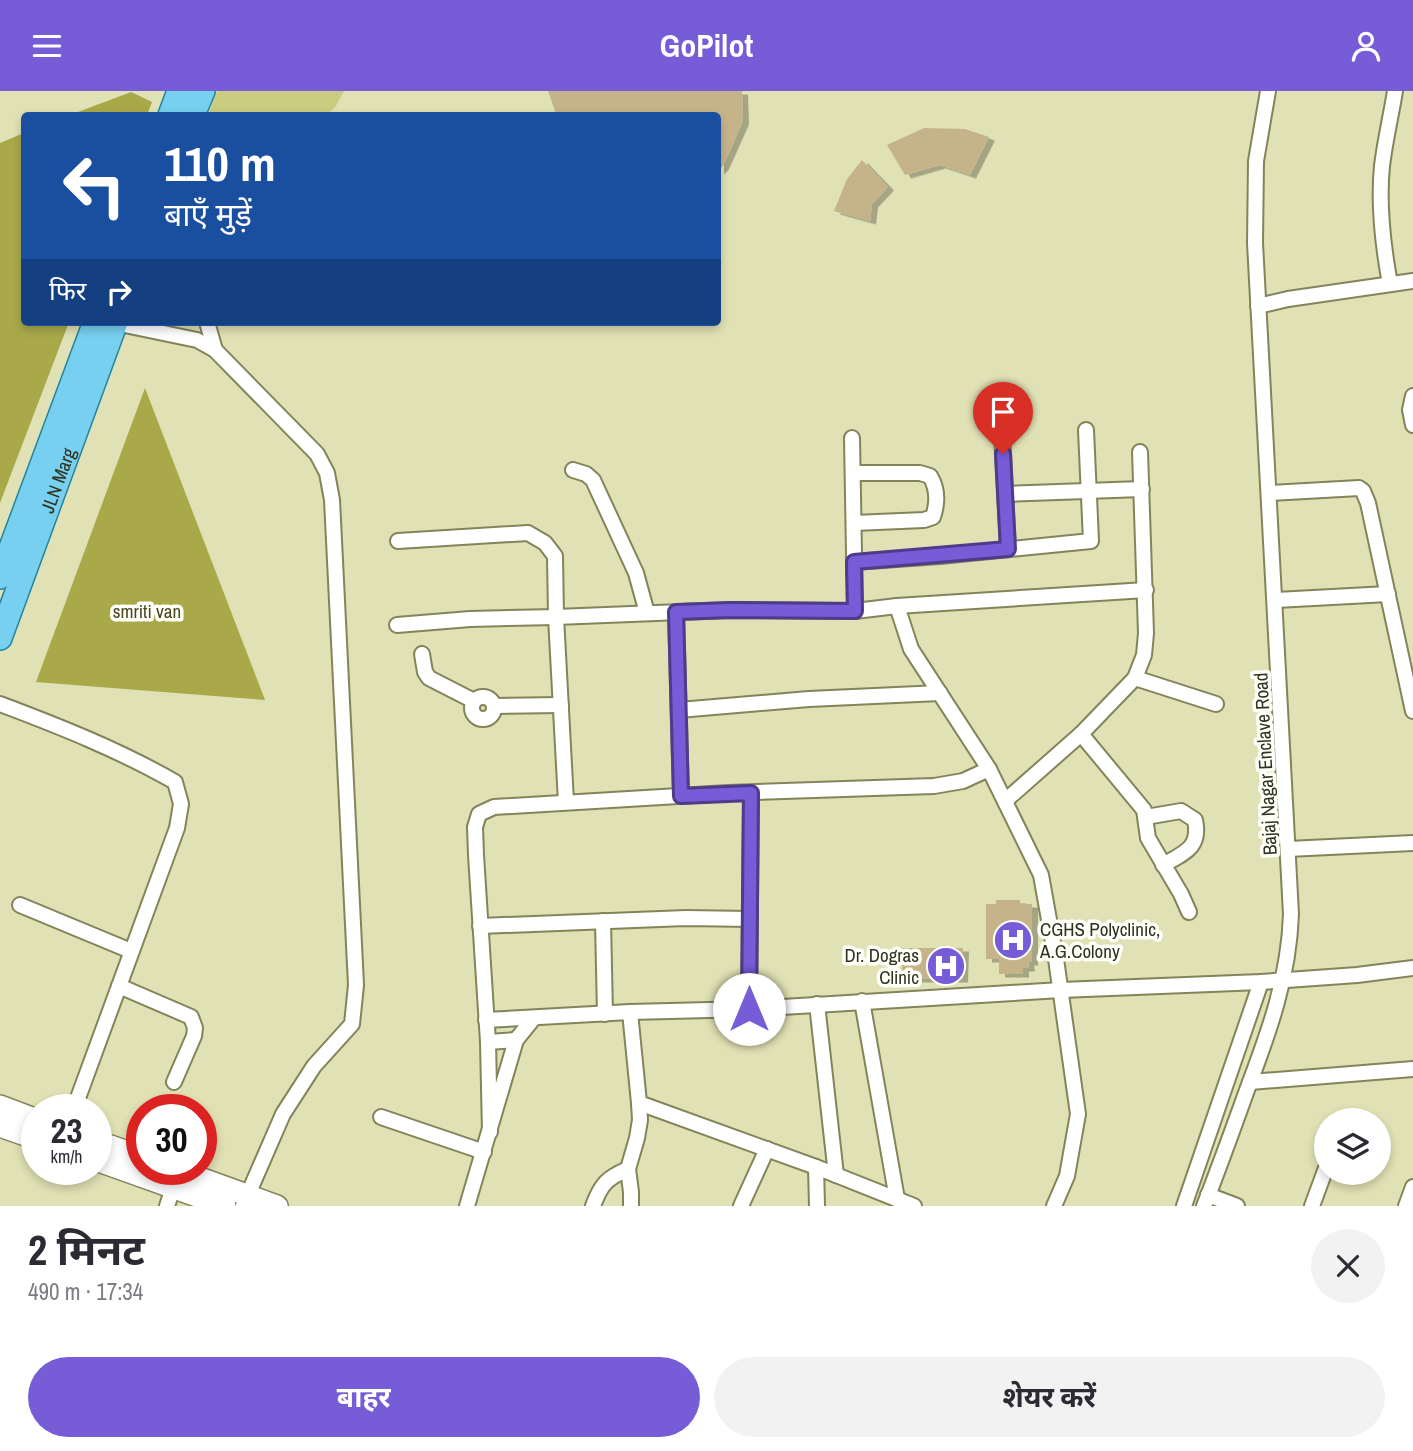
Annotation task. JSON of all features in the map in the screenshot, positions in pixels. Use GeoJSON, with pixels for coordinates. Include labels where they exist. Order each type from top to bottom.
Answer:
{"type":"FeatureCollection","features":[{"type":"Feature","properties":{"kind":"main road"},"geometry":{"type":"LineString","coordinates":[[171,112],[179,91]]}},
{"type":"Feature","properties":{"kind":"main road"},"geometry":{"type":"LineString","coordinates":[[194,112],[203,91]]}},
{"type":"Feature","properties":{"kind":"main road","name":"JLN Marg"},"geometry":{"type":"LineString","coordinates":[[0,576],[94,326]]}},
{"type":"Feature","properties":{"kind":"main road","name":"JLN Marg"},"geometry":{"type":"LineString","coordinates":[[0,638],[115,326]]}},
{"type":"Feature","properties":{"kind":"street","name":"Bajaj Nagar Enclave Road"},"geometry":{"type":"LineString","coordinates":[[1207,1201],[1267,1038],[1284,981],[1290,947],[1288,849],[1258,306],[1254,187],[1268,91]]}},
{"type":"Feature","properties":{"kind":"street"},"geometry":{"type":"LineString","coordinates":[[1390,285],[1384,245],[1381,188],[1382,166],[1395,91]]}},
{"type":"Feature","properties":{"kind":"street"},"geometry":{"type":"LineString","coordinates":[[1258,306],[1288,299],[1413,281]]}},
{"type":"Feature","properties":{"kind":"street"},"geometry":{"type":"LineString","coordinates":[[134,326],[197,340],[215,350],[317,454],[327,473],[332,500],[356,985],[352,1024],[314,1066],[282,1114],[245,1200]]}},
{"type":"Feature","properties":{"kind":"street"},"geometry":{"type":"LineString","coordinates":[[208,326],[215,350]]}},
{"type":"Feature","properties":{"kind":"street"},"geometry":{"type":"LineString","coordinates":[[1413,396],[1410,410],[1413,425]]}},
{"type":"Feature","properties":{"kind":"street"},"geometry":{"type":"LineString","coordinates":[[854,562],[1091,541],[1086,430]]}},
{"type":"Feature","properties":{"kind":"street"},"geometry":{"type":"LineString","coordinates":[[1002,434],[1008,549]]}},
{"type":"Feature","properties":{"kind":"street"},"geometry":{"type":"LineString","coordinates":[[852,438],[855,611]]}},
{"type":"Feature","properties":{"kind":"street"},"geometry":{"type":"LineString","coordinates":[[1005,801],[1081,734],[1135,678],[1144,655],[1146,590],[1140,452]]}},
{"type":"Feature","properties":{"kind":"street"},"geometry":{"type":"LineString","coordinates":[[573,470],[586,474],[593,480],[636,573],[647,613]]}},
{"type":"Feature","properties":{"kind":"street"},"geometry":{"type":"LineString","coordinates":[[853,473],[930,475],[937,495],[933,517],[924,520],[854,523]]}},
{"type":"Feature","properties":{"kind":"street"},"geometry":{"type":"LineString","coordinates":[[1270,493],[1359,488],[1363,491],[1368,503],[1413,711]]}},
{"type":"Feature","properties":{"kind":"street"},"geometry":{"type":"LineString","coordinates":[[1005,494],[1142,489]]}},
{"type":"Feature","properties":{"kind":"street"},"geometry":{"type":"LineString","coordinates":[[398,541],[528,533],[545,543],[555,556],[566,802]]}},
{"type":"Feature","properties":{"kind":"street"},"geometry":{"type":"LineString","coordinates":[[397,625],[470,619],[731,610],[855,611],[1146,590]]}},
{"type":"Feature","properties":{"kind":"street"},"geometry":{"type":"LineString","coordinates":[[1276,600],[1388,594]]}},
{"type":"Feature","properties":{"kind":"street"},"geometry":{"type":"LineString","coordinates":[[897,606],[911,649],[989,769],[1041,875],[1061,990],[1078,1114],[1067,1176],[1055,1206]]}},
{"type":"Feature","properties":{"kind":"street"},"geometry":{"type":"LineString","coordinates":[[676,612],[681,796]]}},
{"type":"Feature","properties":{"kind":"street"},"geometry":{"type":"LineString","coordinates":[[422,654],[425,672],[429,678],[474,701],[484,697],[494,706],[561,705]]}},
{"type":"Feature","properties":{"kind":"street"},"geometry":{"type":"LineString","coordinates":[[1135,678],[1216,704]]}},
{"type":"Feature","properties":{"kind":"street"},"geometry":{"type":"LineString","coordinates":[[679,710],[940,692]]}},
{"type":"Feature","properties":{"kind":"street"},"geometry":{"type":"LineString","coordinates":[[0,704],[77,733],[136,760],[175,782],[181,804],[177,828],[79,1094]]}},
{"type":"Feature","properties":{"kind":"street"},"geometry":{"type":"LineString","coordinates":[[1081,734],[1144,810],[1148,838],[1189,912]]}},
{"type":"Feature","properties":{"kind":"street"},"geometry":{"type":"LineString","coordinates":[[490,1132],[488,1042],[475,846],[477,818],[480,814],[494,807],[566,802],[934,786],[963,781],[989,769]]}},
{"type":"Feature","properties":{"kind":"street"},"geometry":{"type":"LineString","coordinates":[[749,1009],[751,793]]}},
{"type":"Feature","properties":{"kind":"street"},"geometry":{"type":"LineString","coordinates":[[1146,817],[1181,811],[1195,820],[1196,839],[1189,849],[1163,865]]}},
{"type":"Feature","properties":{"kind":"street"},"geometry":{"type":"LineString","coordinates":[[1288,849],[1413,843]]}},
{"type":"Feature","properties":{"kind":"street"},"geometry":{"type":"LineString","coordinates":[[20,905],[131,951]]}},
{"type":"Feature","properties":{"kind":"street"},"geometry":{"type":"LineString","coordinates":[[480,926],[687,918],[750,919]]}},
{"type":"Feature","properties":{"kind":"street"},"geometry":{"type":"LineString","coordinates":[[603,921],[605,1014]]}},
{"type":"Feature","properties":{"kind":"street"},"geometry":{"type":"LineString","coordinates":[[486,1020],[1284,981],[1413,968]]}},
{"type":"Feature","properties":{"kind":"street"},"geometry":{"type":"LineString","coordinates":[[1184,1206],[1261,982]]}},
{"type":"Feature","properties":{"kind":"street"},"geometry":{"type":"LineString","coordinates":[[119,986],[191,1017],[195,1028],[194,1036],[174,1082]]}},
{"type":"Feature","properties":{"kind":"street"},"geometry":{"type":"LineString","coordinates":[[862,1001],[897,1199]]}},
{"type":"Feature","properties":{"kind":"street"},"geometry":{"type":"LineString","coordinates":[[817,1004],[836,1175]]}},
{"type":"Feature","properties":{"kind":"street"},"geometry":{"type":"LineString","coordinates":[[630,1012],[640,1120],[628,1169],[631,1206]]}},
{"type":"Feature","properties":{"kind":"street"},"geometry":{"type":"LineString","coordinates":[[467,1206],[490,1132],[500,1086],[516,1040],[533,1019]]}},
{"type":"Feature","properties":{"kind":"street"},"geometry":{"type":"LineString","coordinates":[[488,1042],[516,1040]]}},
{"type":"Feature","properties":{"kind":"street"},"geometry":{"type":"LineString","coordinates":[[1250,1082],[1413,1069]]}},
{"type":"Feature","properties":{"kind":"street"},"geometry":{"type":"LineString","coordinates":[[639,1104],[816,1167],[914,1206]]}},
{"type":"Feature","properties":{"kind":"street"},"geometry":{"type":"LineString","coordinates":[[0,1106],[21,1113]]}},
{"type":"Feature","properties":{"kind":"street"},"geometry":{"type":"LineString","coordinates":[[381,1117],[484,1151]]}},
{"type":"Feature","properties":{"kind":"street"},"geometry":{"type":"LineString","coordinates":[[0,1126],[21,1133]]}},
{"type":"Feature","properties":{"kind":"street"},"geometry":{"type":"LineString","coordinates":[[741,1206],[766,1149]]}},
{"type":"Feature","properties":{"kind":"street"},"geometry":{"type":"LineString","coordinates":[[112,1166],[225,1206]]}},
{"type":"Feature","properties":{"kind":"street"},"geometry":{"type":"LineString","coordinates":[[816,1167],[817,1206]]}},
{"type":"Feature","properties":{"kind":"street"},"geometry":{"type":"LineString","coordinates":[[593,1206],[602,1186],[611,1176],[628,1169]]}},
{"type":"Feature","properties":{"kind":"street"},"geometry":{"type":"LineString","coordinates":[[1312,1206],[1320,1185]]}},
{"type":"Feature","properties":{"kind":"street"},"geometry":{"type":"LineString","coordinates":[[1406,1206],[1413,1187]]}},
{"type":"Feature","properties":{"kind":"street"},"geometry":{"type":"LineString","coordinates":[[172,1188],[277,1206]]}},
{"type":"Feature","properties":{"kind":"street"},"geometry":{"type":"LineString","coordinates":[[1207,1201],[1237,1206]]}},
{"type":"Feature","properties":{"kind":"green space"},"geometry":{"type":"Polygon","coordinates":[[[217,91],[344,91],[330,112],[209,112],[217,91]]]}},
{"type":"Feature","properties":{"kind":"green space"},"geometry":{"type":"Polygon","coordinates":[[[131,92],[152,102],[148,112],[78,112],[131,92]]]}},
{"type":"Feature","properties":{"kind":"green space"},"geometry":{"type":"Polygon","coordinates":[[[21,134],[21,326],[67,326],[0,503],[0,143],[21,134]]]}},
{"type":"Feature","properties":{"kind":"green space","name":"smriti van"},"geometry":{"type":"Polygon","coordinates":[[[145,388],[265,700],[36,682],[145,388]]]}},
{"type":"Feature","properties":{"kind":"building"},"geometry":{"type":"Polygon","coordinates":[[[548,91],[742,91],[743,121],[721,168],[721,112],[555,111],[548,91]]]}},
{"type":"Feature","properties":{"kind":"building"},"geometry":{"type":"Polygon","coordinates":[[[924,128],[965,129],[989,137],[970,175],[940,165],[905,175],[887,145],[924,128]]]}},
{"type":"Feature","properties":{"kind":"building"},"geometry":{"type":"Polygon","coordinates":[[[862,160],[888,187],[872,204],[870,221],[834,211],[847,179],[862,160]]]}},
{"type":"Feature","properties":{"kind":"building"},"geometry":{"type":"Polygon","coordinates":[[[996,900],[1020,900],[1020,904],[1032,904],[1032,962],[1028,962],[1029,968],[1023,968],[1023,974],[999,974],[999,959],[986,959],[986,904],[996,904],[996,900]]]}},
{"type":"Feature","properties":{"kind":"building"},"geometry":{"type":"Polygon","coordinates":[[[902,948],[963,948],[962,979],[902,979],[902,948]]]}},
{"type":"Feature","properties":{"kind":"place","name":"CGHS Polyclinic, A.G.Colony"},"geometry":{"type":"Point","coordinates":[1013,940]}},
{"type":"Feature","properties":{"kind":"place","name":"Dr. Dogras Clinic"},"geometry":{"type":"Point","coordinates":[946,966]}},
{"type":"Feature","properties":{"kind":"route"},"geometry":{"type":"LineString","coordinates":[[749,1009],[751,793],[681,796],[676,612],[855,611],[854,562],[1008,549],[1003,454]]}}]}
